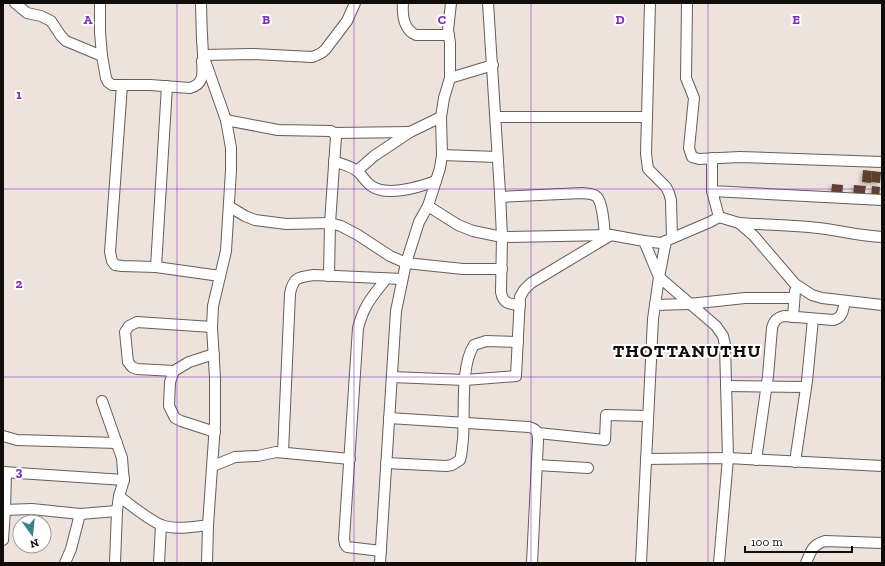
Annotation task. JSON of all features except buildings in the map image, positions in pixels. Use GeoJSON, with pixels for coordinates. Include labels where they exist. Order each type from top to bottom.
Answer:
{"type":"FeatureCollection","features":[{"type":"Feature","properties":{"kind":"street"},"geometry":{"type":"LineString","coordinates":[[100,3],[102,56],[108,82],[112,85],[150,84],[190,88],[201,82],[203,73],[201,3]]}},
{"type":"Feature","properties":{"kind":"street"},"geometry":{"type":"LineString","coordinates":[[203,55],[252,54],[318,56],[325,50],[347,22],[356,3]]}},
{"type":"Feature","properties":{"kind":"street"},"geometry":{"type":"LineString","coordinates":[[403,3],[402,11],[404,20],[412,33],[416,35],[449,35]]}},
{"type":"Feature","properties":{"kind":"street"},"geometry":{"type":"LineString","coordinates":[[380,563],[396,311],[406,263],[419,222],[428,206],[442,156],[441,118],[444,98],[450,78],[451,60],[448,30],[451,3]]}},
{"type":"Feature","properties":{"kind":"street"},"geometry":{"type":"LineString","coordinates":[[488,3],[493,65],[502,237],[501,292],[504,301],[507,304],[520,305]]}},
{"type":"Feature","properties":{"kind":"street"},"geometry":{"type":"LineString","coordinates":[[641,563],[653,319],[659,277],[669,240],[671,200],[666,186],[648,169],[647,164],[650,3]]}},
{"type":"Feature","properties":{"kind":"street"},"geometry":{"type":"LineString","coordinates":[[687,3],[686,78],[694,98],[689,148],[692,157],[699,159],[740,157],[882,162]]}},
{"type":"Feature","properties":{"kind":"street"},"geometry":{"type":"LineString","coordinates":[[18,5],[27,13],[41,16],[51,21],[66,41],[102,56]]}},
{"type":"Feature","properties":{"kind":"street"},"geometry":{"type":"LineString","coordinates":[[202,35],[203,55],[226,120],[231,170],[230,207],[226,251],[213,306],[212,327],[214,354],[215,432],[208,525],[207,563]]}},
{"type":"Feature","properties":{"kind":"street"},"geometry":{"type":"LineString","coordinates":[[450,78],[493,65]]}},
{"type":"Feature","properties":{"kind":"street"},"geometry":{"type":"LineString","coordinates":[[122,85],[110,252],[112,261],[115,265],[122,266],[156,267],[220,276]]}},
{"type":"Feature","properties":{"kind":"street"},"geometry":{"type":"LineString","coordinates":[[156,267],[167,86]]}},
{"type":"Feature","properties":{"kind":"street"},"geometry":{"type":"LineString","coordinates":[[496,117],[647,117]]}},
{"type":"Feature","properties":{"kind":"street"},"geometry":{"type":"LineString","coordinates":[[357,171],[374,156],[410,132],[441,118]]}},
{"type":"Feature","properties":{"kind":"street"},"geometry":{"type":"LineString","coordinates":[[226,120],[278,130],[331,131],[334,133],[410,132]]}},
{"type":"Feature","properties":{"kind":"street"},"geometry":{"type":"LineString","coordinates":[[329,276],[330,223],[336,137],[334,133]]}},
{"type":"Feature","properties":{"kind":"street"},"geometry":{"type":"LineString","coordinates":[[442,156],[497,157]]}},
{"type":"Feature","properties":{"kind":"street"},"geometry":{"type":"LineString","coordinates":[[712,158],[712,191],[719,217]]}},
{"type":"Feature","properties":{"kind":"street"},"geometry":{"type":"LineString","coordinates":[[334,161],[357,171],[370,186],[378,189],[390,190],[415,188],[436,181]]}},
{"type":"Feature","properties":{"kind":"street"},"geometry":{"type":"LineString","coordinates":[[712,191],[882,200]]}},
{"type":"Feature","properties":{"kind":"street"},"geometry":{"type":"LineString","coordinates":[[500,197],[582,193],[592,194],[597,197],[601,204],[608,236]]}},
{"type":"Feature","properties":{"kind":"street"},"geometry":{"type":"LineString","coordinates":[[428,206],[458,225],[473,231],[502,237],[608,236],[661,242],[669,240],[719,217],[739,223],[804,226],[862,236],[882,237]]}},
{"type":"Feature","properties":{"kind":"street"},"geometry":{"type":"LineString","coordinates":[[230,207],[245,216],[270,222],[303,225],[330,223],[347,229],[390,256],[406,263],[463,269],[502,269]]}},
{"type":"Feature","properties":{"kind":"street"},"geometry":{"type":"LineString","coordinates":[[739,223],[754,236],[795,284],[812,295],[845,301],[882,304]]}},
{"type":"Feature","properties":{"kind":"street"},"geometry":{"type":"LineString","coordinates":[[392,377],[466,380],[516,376],[520,297],[524,290],[531,283],[608,236]]}},
{"type":"Feature","properties":{"kind":"street"},"geometry":{"type":"LineString","coordinates":[[644,241],[659,277],[716,326],[723,336],[725,345],[728,458],[719,563]]}},
{"type":"Feature","properties":{"kind":"street"},"geometry":{"type":"LineString","coordinates":[[283,452],[290,294],[291,286],[295,280],[301,276],[314,275],[402,279]]}},
{"type":"Feature","properties":{"kind":"street"},"geometry":{"type":"LineString","coordinates":[[381,551],[347,548],[344,539],[358,328],[362,313],[367,303],[386,278]]}},
{"type":"Feature","properties":{"kind":"street"},"geometry":{"type":"LineString","coordinates":[[793,317],[795,284]]}},
{"type":"Feature","properties":{"kind":"street"},"geometry":{"type":"LineString","coordinates":[[655,305],[689,304],[745,298],[794,298]]}},
{"type":"Feature","properties":{"kind":"street"},"geometry":{"type":"LineString","coordinates":[[756,460],[774,321],[784,316],[813,319],[838,319],[841,316],[845,301]]}},
{"type":"Feature","properties":{"kind":"street"},"geometry":{"type":"LineString","coordinates":[[794,462],[806,387],[813,319]]}},
{"type":"Feature","properties":{"kind":"street"},"geometry":{"type":"LineString","coordinates":[[212,327],[137,322],[129,326],[125,332],[128,362],[132,367],[137,369],[174,371],[189,362],[214,354]]}},
{"type":"Feature","properties":{"kind":"street"},"geometry":{"type":"LineString","coordinates":[[386,463],[446,466],[458,463],[461,457],[466,380],[470,352],[474,345],[486,341],[518,342]]}},
{"type":"Feature","properties":{"kind":"street"},"geometry":{"type":"LineString","coordinates":[[174,371],[170,382],[169,406],[175,418],[215,432]]}},
{"type":"Feature","properties":{"kind":"street"},"geometry":{"type":"LineString","coordinates":[[726,386],[766,388],[806,387]]}},
{"type":"Feature","properties":{"kind":"street"},"geometry":{"type":"LineString","coordinates":[[102,402],[122,458],[124,480],[119,496],[117,511],[115,563]]}},
{"type":"Feature","properties":{"kind":"street"},"geometry":{"type":"LineString","coordinates":[[389,418],[529,427],[535,429],[538,433],[605,440],[606,415],[648,416]]}},
{"type":"Feature","properties":{"kind":"street"},"geometry":{"type":"LineString","coordinates":[[532,563],[538,433]]}},
{"type":"Feature","properties":{"kind":"street"},"geometry":{"type":"LineString","coordinates":[[3,436],[17,440],[117,443]]}},
{"type":"Feature","properties":{"kind":"street"},"geometry":{"type":"LineString","coordinates":[[213,466],[235,457],[258,456],[283,452],[350,459]]}},
{"type":"Feature","properties":{"kind":"street"},"geometry":{"type":"LineString","coordinates":[[646,459],[728,458],[882,466]]}},
{"type":"Feature","properties":{"kind":"street"},"geometry":{"type":"LineString","coordinates":[[537,465],[588,468]]}},
{"type":"Feature","properties":{"kind":"street"},"geometry":{"type":"LineString","coordinates":[[3,540],[4,472],[124,480]]}},
{"type":"Feature","properties":{"kind":"street"},"geometry":{"type":"LineString","coordinates":[[119,496],[136,510],[161,525],[181,528],[208,525]]}},
{"type":"Feature","properties":{"kind":"street"},"geometry":{"type":"LineString","coordinates":[[4,510],[32,509],[80,514],[117,511]]}},
{"type":"Feature","properties":{"kind":"street"},"geometry":{"type":"LineString","coordinates":[[65,563],[71,550],[80,514]]}},
{"type":"Feature","properties":{"kind":"street"},"geometry":{"type":"LineString","coordinates":[[159,563],[161,525]]}},
{"type":"Feature","properties":{"kind":"street"},"geometry":{"type":"LineString","coordinates":[[806,563],[812,548],[818,543],[825,541],[882,543]]}},
{"type":"Feature","properties":{"kind":"district","name":"THOTTANUTHU"},"geometry":{"type":"Point","coordinates":[687,351]}}]}
